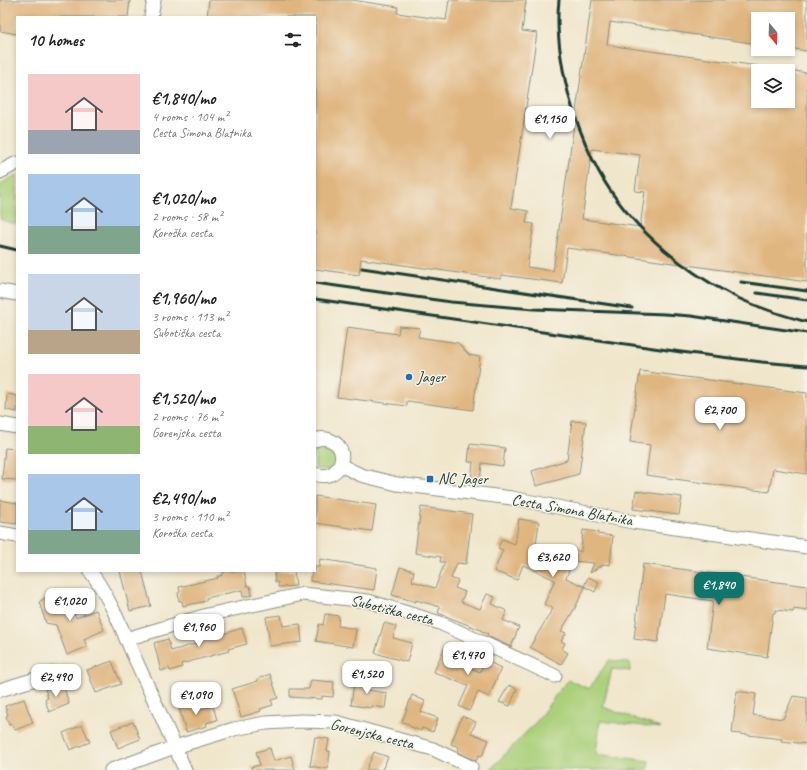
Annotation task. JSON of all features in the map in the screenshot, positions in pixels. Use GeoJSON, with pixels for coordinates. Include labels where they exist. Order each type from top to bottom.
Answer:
{"type":"FeatureCollection","features":[{"type":"Feature","properties":{"kind":"street"},"geometry":{"type":"LineString","coordinates":[[151,16],[154,0]]}},
{"type":"Feature","properties":{"kind":"street"},"geometry":{"type":"LineString","coordinates":[[0,172],[16,164]]}},
{"type":"Feature","properties":{"kind":"street"},"geometry":{"type":"LineString","coordinates":[[0,291],[16,294]]}},
{"type":"Feature","properties":{"kind":"street"},"geometry":{"type":"LineString","coordinates":[[0,424],[16,427]]}},
{"type":"Feature","properties":{"kind":"street"},"geometry":{"type":"LineString","coordinates":[[316,437],[332,440],[338,445],[342,458],[340,465],[335,472],[328,476],[316,474]]}},
{"type":"Feature","properties":{"kind":"street","name":"Cesta Simona Blatnika"},"geometry":{"type":"LineString","coordinates":[[340,465],[361,474],[397,484],[512,498],[633,522],[807,547]]}},
{"type":"Feature","properties":{"kind":"street"},"geometry":{"type":"LineString","coordinates":[[0,533],[16,536]]}},
{"type":"Feature","properties":{"kind":"street"},"geometry":{"type":"LineString","coordinates":[[91,572],[126,639],[185,770]]}},
{"type":"Feature","properties":{"kind":"street","name":"Subotiška cesta"},"geometry":{"type":"LineString","coordinates":[[126,639],[207,615],[303,594],[368,601],[440,623],[555,676]]}},
{"type":"Feature","properties":{"kind":"street"},"geometry":{"type":"LineString","coordinates":[[0,690],[55,673]]}},
{"type":"Feature","properties":{"kind":"street","name":"Gorenjska cesta"},"geometry":{"type":"LineString","coordinates":[[111,770],[175,747],[234,729],[266,723],[336,722],[433,749],[472,767]]}},
{"type":"Feature","properties":{"kind":"green space"},"geometry":{"type":"Polygon","coordinates":[[[16,176],[16,224],[0,219],[0,184],[16,176]]]}},
{"type":"Feature","properties":{"kind":"green space"},"geometry":{"type":"Polygon","coordinates":[[[324,443],[334,449],[337,460],[330,470],[316,469],[316,446],[324,443]]]}},
{"type":"Feature","properties":{"kind":"green space"},"geometry":{"type":"Polygon","coordinates":[[[609,660],[630,663],[630,671],[612,669],[603,707],[661,728],[600,721],[596,754],[649,761],[647,770],[490,770],[537,721],[561,688],[569,680],[589,689],[609,660]]]}},
{"type":"Feature","properties":{"kind":"building"},"geometry":{"type":"Polygon","coordinates":[[[0,0],[130,0],[128,16],[16,16],[16,34],[0,31],[0,0]]]}},
{"type":"Feature","properties":{"kind":"building"},"geometry":{"type":"Polygon","coordinates":[[[209,0],[352,0],[398,7],[397,13],[446,20],[449,0],[526,0],[522,31],[537,33],[511,208],[528,211],[526,223],[534,224],[527,267],[553,271],[592,0],[807,0],[807,51],[795,49],[795,12],[751,12],[751,43],[610,22],[607,45],[751,65],[751,108],[795,108],[795,71],[807,73],[807,282],[567,248],[562,283],[501,275],[501,279],[361,259],[359,275],[316,269],[316,16],[207,16],[209,0]],[[592,149],[582,219],[640,227],[645,192],[635,191],[640,155],[592,149]]]}},
{"type":"Feature","properties":{"kind":"building","name":"Jager"},"geometry":{"type":"Polygon","coordinates":[[[399,326],[420,328],[418,337],[458,343],[469,355],[480,357],[473,410],[407,401],[407,406],[337,397],[347,327],[398,334],[399,326]]]}},
{"type":"Feature","properties":{"kind":"building"},"geometry":{"type":"Polygon","coordinates":[[[640,371],[807,393],[807,474],[773,469],[769,492],[646,475],[650,445],[630,442],[640,371]]]}},
{"type":"Feature","properties":{"kind":"building"},"geometry":{"type":"Polygon","coordinates":[[[7,395],[16,396],[16,412],[6,410],[7,395]]]}},
{"type":"Feature","properties":{"kind":"building"},"geometry":{"type":"Polygon","coordinates":[[[572,421],[586,422],[579,474],[536,486],[532,471],[567,460],[572,421]]]}},
{"type":"Feature","properties":{"kind":"building"},"geometry":{"type":"Polygon","coordinates":[[[470,444],[505,448],[503,466],[482,463],[480,483],[471,482],[473,462],[468,462],[470,444]]]}},
{"type":"Feature","properties":{"kind":"building"},"geometry":{"type":"Polygon","coordinates":[[[5,448],[16,449],[16,480],[2,479],[5,448]]]}},
{"type":"Feature","properties":{"kind":"building"},"geometry":{"type":"Polygon","coordinates":[[[636,491],[682,497],[679,515],[633,509],[636,491]]]}},
{"type":"Feature","properties":{"kind":"building"},"geometry":{"type":"Polygon","coordinates":[[[316,496],[376,505],[372,531],[316,523],[316,496]]]}},
{"type":"Feature","properties":{"kind":"building"},"geometry":{"type":"Polygon","coordinates":[[[0,500],[16,503],[16,524],[0,522],[0,500]]]}},
{"type":"Feature","properties":{"kind":"building"},"geometry":{"type":"Polygon","coordinates":[[[421,507],[472,514],[466,564],[457,563],[451,578],[458,581],[455,588],[465,592],[461,602],[480,609],[487,594],[495,597],[492,604],[507,611],[503,620],[519,627],[511,647],[487,636],[488,634],[481,630],[438,613],[440,607],[392,595],[400,567],[414,571],[412,581],[435,588],[445,562],[440,562],[441,557],[415,553],[421,507]]]}},
{"type":"Feature","properties":{"kind":"building"},"geometry":{"type":"Polygon","coordinates":[[[519,519],[539,522],[536,544],[566,558],[570,548],[581,552],[583,530],[613,536],[610,565],[604,564],[590,573],[594,563],[573,561],[566,578],[585,587],[575,608],[561,631],[566,633],[561,641],[565,643],[562,649],[568,653],[561,664],[530,647],[553,608],[544,604],[555,580],[523,565],[517,580],[494,571],[503,550],[498,548],[502,539],[515,544],[519,519]]]}},
{"type":"Feature","properties":{"kind":"building"},"geometry":{"type":"Polygon","coordinates":[[[320,559],[377,568],[374,590],[310,581],[312,572],[316,572],[316,567],[319,567],[320,559]]]}},
{"type":"Feature","properties":{"kind":"building"},"geometry":{"type":"Polygon","coordinates":[[[643,564],[807,586],[807,611],[794,609],[793,612],[775,610],[775,613],[773,613],[767,657],[707,648],[713,601],[665,594],[658,642],[634,639],[643,564]]]}},
{"type":"Feature","properties":{"kind":"building"},"geometry":{"type":"Polygon","coordinates":[[[120,572],[142,572],[151,606],[130,611],[120,572]]]}},
{"type":"Feature","properties":{"kind":"building"},"geometry":{"type":"Polygon","coordinates":[[[244,572],[247,586],[250,586],[252,595],[243,597],[242,590],[206,598],[206,601],[183,606],[182,601],[179,601],[179,587],[218,578],[217,576],[221,576],[224,573],[244,572]]]}},
{"type":"Feature","properties":{"kind":"building"},"geometry":{"type":"Polygon","coordinates":[[[274,572],[294,572],[296,586],[278,587],[278,582],[275,582],[274,572]]]}},
{"type":"Feature","properties":{"kind":"building"},"geometry":{"type":"Polygon","coordinates":[[[588,577],[599,582],[595,592],[584,586],[588,577]]]}},
{"type":"Feature","properties":{"kind":"building"},"geometry":{"type":"Polygon","coordinates":[[[65,591],[76,618],[96,610],[104,630],[84,639],[87,647],[67,655],[56,625],[46,623],[39,602],[45,598],[65,591]]]}},
{"type":"Feature","properties":{"kind":"building"},"geometry":{"type":"Polygon","coordinates":[[[325,614],[339,616],[338,626],[356,629],[353,647],[316,641],[319,624],[323,625],[325,614]]]}},
{"type":"Feature","properties":{"kind":"building"},"geometry":{"type":"Polygon","coordinates":[[[281,615],[283,626],[300,624],[302,642],[270,646],[266,617],[281,615]]]}},
{"type":"Feature","properties":{"kind":"building"},"geometry":{"type":"Polygon","coordinates":[[[384,623],[396,626],[393,638],[412,643],[407,662],[375,653],[384,623]]]}},
{"type":"Feature","properties":{"kind":"building"},"geometry":{"type":"Polygon","coordinates":[[[214,625],[217,636],[242,628],[247,644],[228,649],[229,651],[181,664],[182,667],[170,671],[169,668],[161,671],[154,643],[168,639],[171,651],[202,642],[199,630],[214,625]]]}},
{"type":"Feature","properties":{"kind":"building"},"geometry":{"type":"Polygon","coordinates":[[[446,644],[459,650],[454,661],[480,672],[485,660],[501,668],[489,697],[478,692],[469,711],[459,706],[468,686],[434,672],[446,644]]]}},
{"type":"Feature","properties":{"kind":"building"},"geometry":{"type":"Polygon","coordinates":[[[112,661],[121,684],[96,693],[87,670],[112,661]]]}},
{"type":"Feature","properties":{"kind":"building"},"geometry":{"type":"Polygon","coordinates":[[[270,674],[278,698],[271,700],[273,705],[260,709],[261,711],[241,717],[232,689],[258,681],[257,679],[270,674]]]}},
{"type":"Feature","properties":{"kind":"building"},"geometry":{"type":"Polygon","coordinates":[[[355,676],[369,678],[367,690],[387,693],[385,708],[371,706],[371,708],[351,705],[355,676]]]}},
{"type":"Feature","properties":{"kind":"building"},"geometry":{"type":"Polygon","coordinates":[[[311,680],[334,682],[333,697],[322,696],[322,699],[290,697],[290,689],[309,689],[311,680]]]}},
{"type":"Feature","properties":{"kind":"building"},"geometry":{"type":"Polygon","coordinates":[[[63,684],[69,704],[49,712],[45,699],[48,698],[45,689],[63,684]]]}},
{"type":"Feature","properties":{"kind":"building"},"geometry":{"type":"Polygon","coordinates":[[[509,685],[517,689],[510,706],[499,702],[509,685]]]}},
{"type":"Feature","properties":{"kind":"building"},"geometry":{"type":"Polygon","coordinates":[[[737,691],[756,694],[753,715],[783,719],[793,696],[807,698],[807,744],[781,741],[782,739],[732,733],[737,691]]]}},
{"type":"Feature","properties":{"kind":"building"},"geometry":{"type":"Polygon","coordinates":[[[412,695],[425,701],[421,712],[438,718],[433,732],[422,728],[421,731],[402,722],[412,695]]]}},
{"type":"Feature","properties":{"kind":"building"},"geometry":{"type":"Polygon","coordinates":[[[24,699],[33,723],[15,730],[12,724],[9,725],[5,706],[24,699]]]}},
{"type":"Feature","properties":{"kind":"building"},"geometry":{"type":"Polygon","coordinates":[[[192,700],[195,711],[213,706],[217,720],[206,723],[207,726],[186,732],[178,704],[192,700]]]}},
{"type":"Feature","properties":{"kind":"building"},"geometry":{"type":"Polygon","coordinates":[[[462,716],[476,722],[471,733],[489,740],[482,756],[479,755],[476,761],[457,752],[459,747],[451,744],[462,716]]]}},
{"type":"Feature","properties":{"kind":"building"},"geometry":{"type":"Polygon","coordinates":[[[133,722],[140,739],[118,748],[111,730],[133,722]]]}},
{"type":"Feature","properties":{"kind":"building"},"geometry":{"type":"Polygon","coordinates":[[[82,725],[90,742],[70,750],[63,733],[82,725]]]}},
{"type":"Feature","properties":{"kind":"building"},"geometry":{"type":"Polygon","coordinates":[[[315,737],[329,739],[327,751],[330,751],[328,769],[310,766],[315,737]]]}},
{"type":"Feature","properties":{"kind":"building"},"geometry":{"type":"Polygon","coordinates":[[[270,748],[274,761],[291,756],[295,770],[252,770],[251,767],[260,765],[256,752],[270,748]]]}},
{"type":"Feature","properties":{"kind":"building"},"geometry":{"type":"Polygon","coordinates":[[[374,752],[388,757],[382,770],[366,770],[374,752]]]}},
{"type":"Feature","properties":{"kind":"railway"},"geometry":{"type":"LineString","coordinates":[[559,0],[559,41],[566,84],[573,110],[584,141],[599,172],[624,209],[656,242],[692,271],[711,283],[739,299],[758,307],[807,322]]}},
{"type":"Feature","properties":{"kind":"railway"},"geometry":{"type":"LineString","coordinates":[[0,246],[16,250]]}},
{"type":"Feature","properties":{"kind":"railway"},"geometry":{"type":"LineString","coordinates":[[362,268],[632,308]]}},
{"type":"Feature","properties":{"kind":"railway"},"geometry":{"type":"LineString","coordinates":[[741,282],[807,291]]}},
{"type":"Feature","properties":{"kind":"railway"},"geometry":{"type":"LineString","coordinates":[[316,283],[451,302],[534,309],[691,316],[807,333]]}},
{"type":"Feature","properties":{"kind":"railway"},"geometry":{"type":"LineString","coordinates":[[757,293],[807,300]]}},
{"type":"Feature","properties":{"kind":"railway"},"geometry":{"type":"LineString","coordinates":[[316,299],[681,352],[807,366]]}},
{"type":"Feature","properties":{"kind":"place","name":"Jager"},"geometry":{"type":"Point","coordinates":[409,377]}},
{"type":"Feature","properties":{"kind":"place","name":"NC Jager"},"geometry":{"type":"Point","coordinates":[430,479]}}]}
